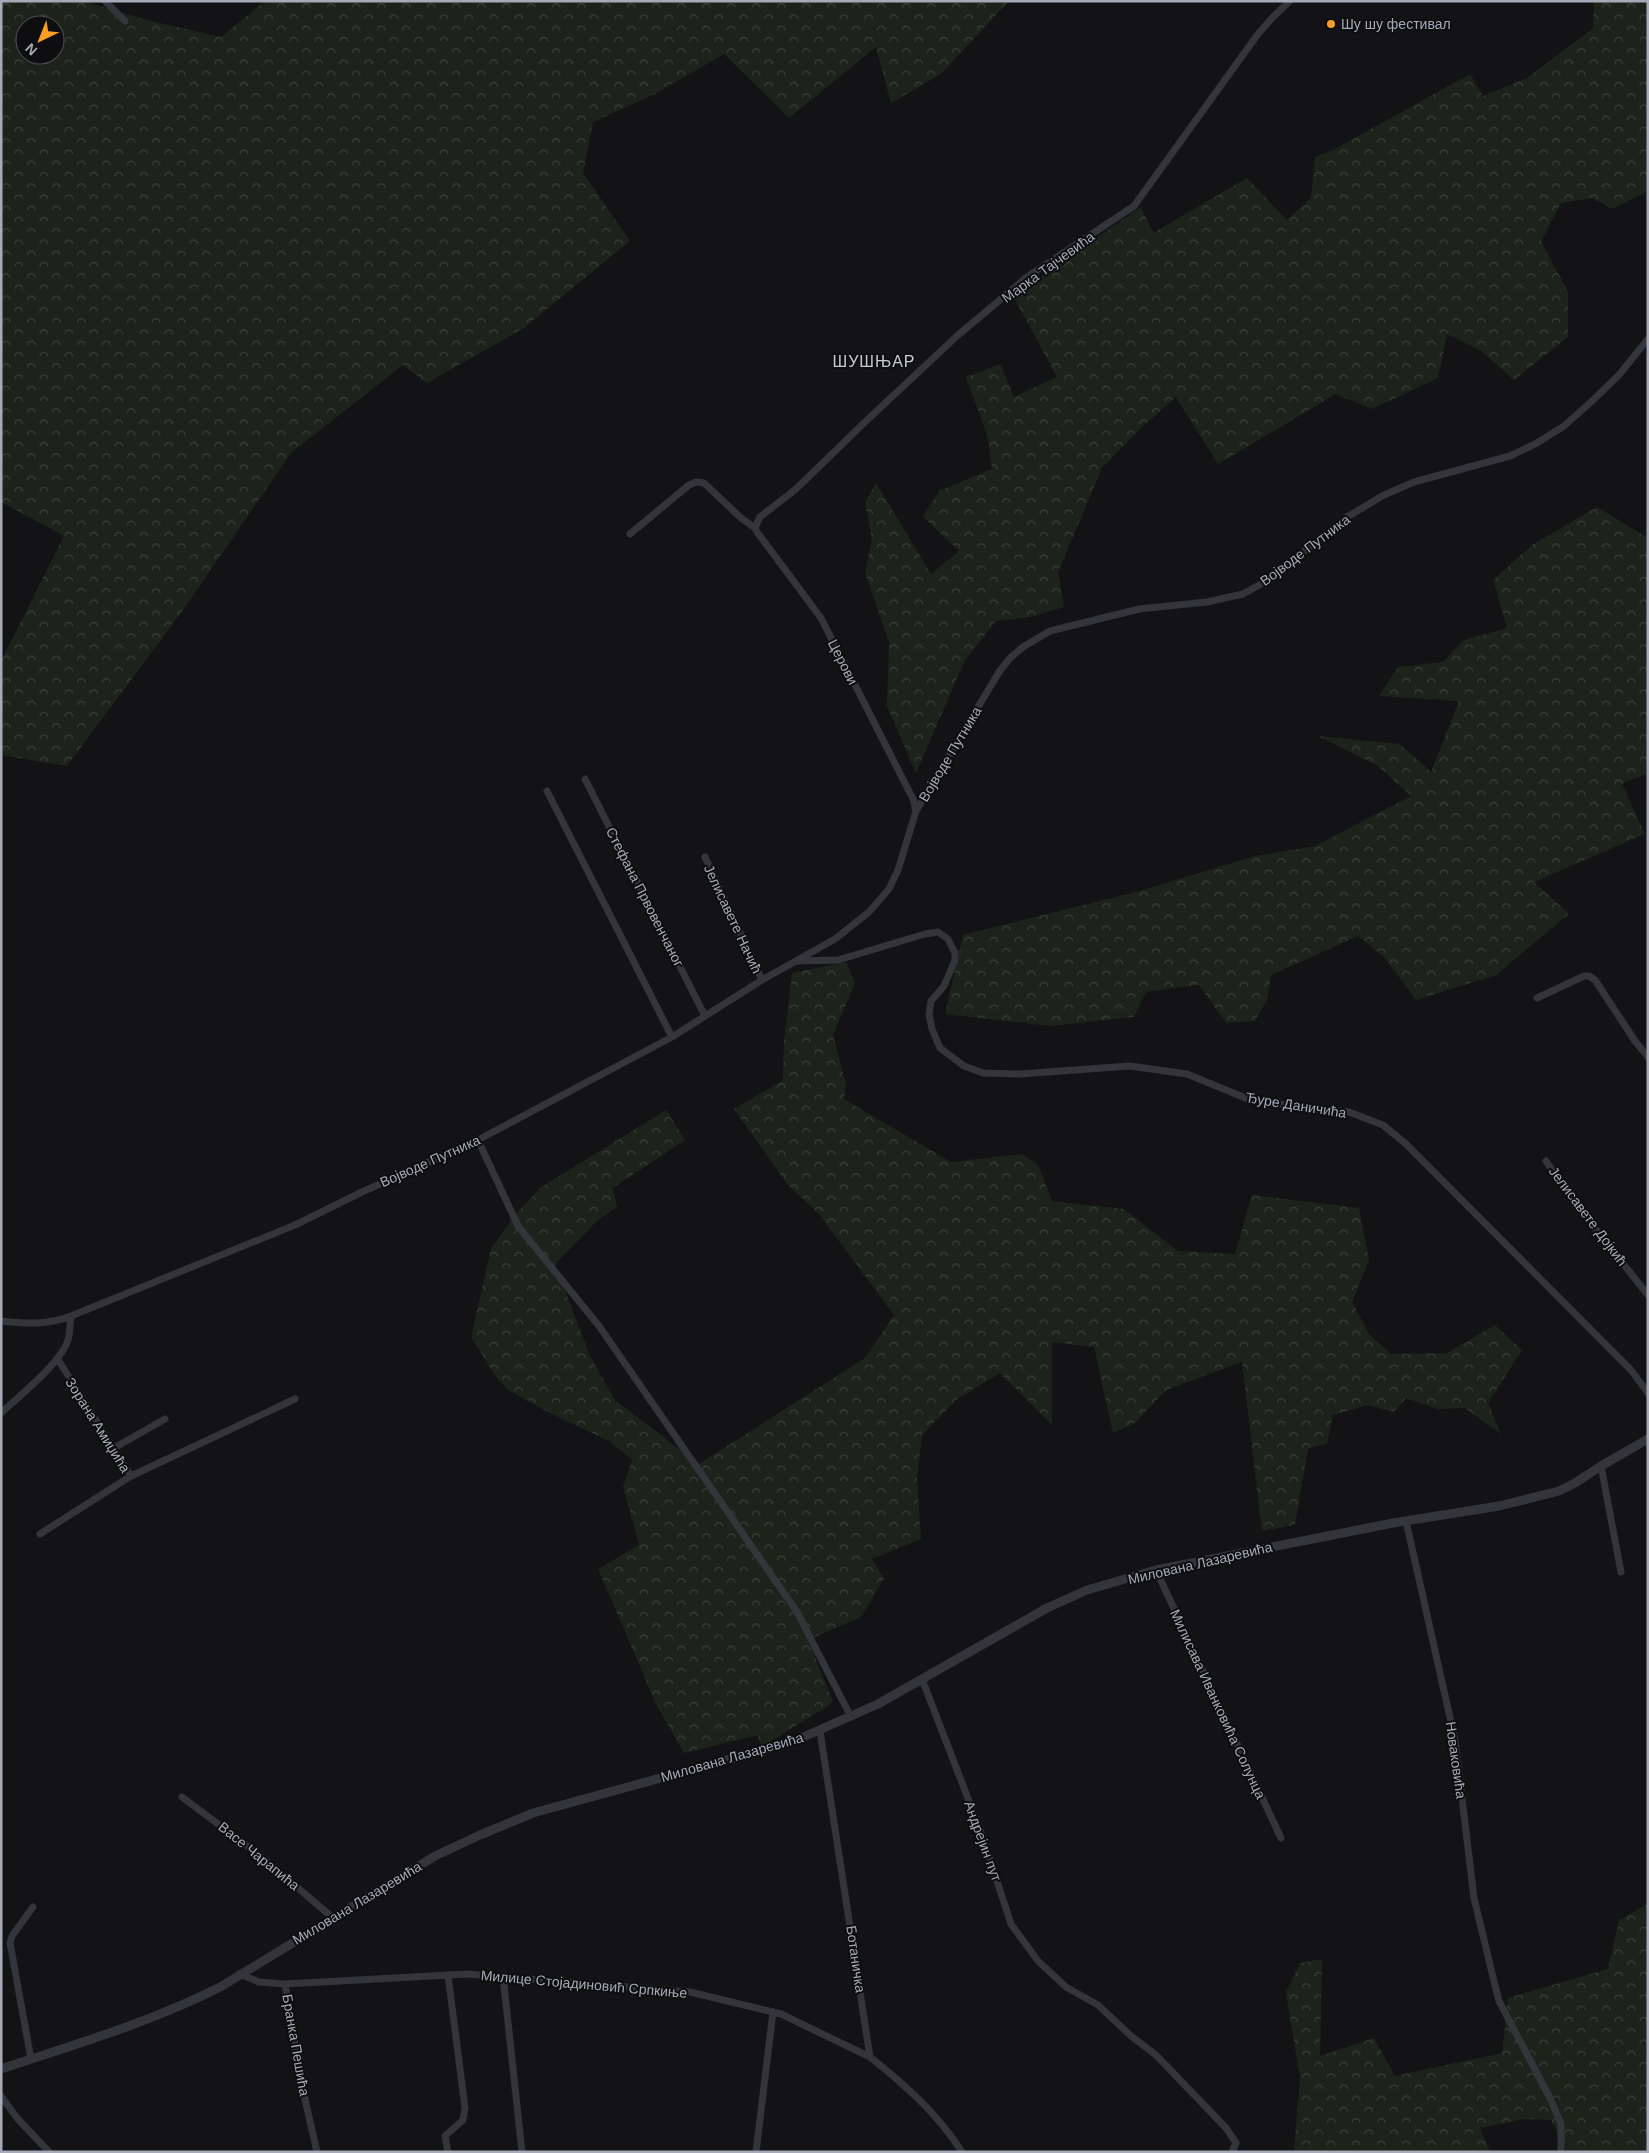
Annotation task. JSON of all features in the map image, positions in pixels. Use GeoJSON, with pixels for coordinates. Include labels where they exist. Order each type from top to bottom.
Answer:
{"type":"FeatureCollection","features":[{"type":"Feature","properties":{"kind":"street"},"geometry":{"type":"LineString","coordinates":[[105,1],[125,21]]}},
{"type":"Feature","properties":{"kind":"street","name":"Марка Тајчевића"},"geometry":{"type":"LineString","coordinates":[[755,528],[760,517],[796,489],[958,336],[1027,277],[1134,206],[1258,34],[1290,1]]}},
{"type":"Feature","properties":{"kind":"street","name":"Војводе Путника"},"geometry":{"type":"LineString","coordinates":[[1,1321],[55,1322],[295,1225],[362,1192],[478,1140],[672,1036],[762,980],[835,939],[869,912],[889,888],[898,870],[916,811],[1000,672],[1010,658],[1023,647],[1050,631],[1139,609],[1207,602],[1243,594],[1270,579],[1347,517],[1384,495],[1414,482],[1510,456],[1537,443],[1564,426],[1619,375],[1648,339]]}},
{"type":"Feature","properties":{"kind":"street","name":"Церови"},"geometry":{"type":"LineString","coordinates":[[630,534],[688,485],[696,482],[708,485],[741,518],[755,528],[821,618],[913,798],[916,811]]}},
{"type":"Feature","properties":{"kind":"street","name":"Стефана Првовенчаног"},"geometry":{"type":"LineString","coordinates":[[586,779],[705,1016]]}},
{"type":"Feature","properties":{"kind":"street"},"geometry":{"type":"LineString","coordinates":[[548,791],[672,1036]]}},
{"type":"Feature","properties":{"kind":"street","name":"Јелисавете Начић"},"geometry":{"type":"LineString","coordinates":[[705,857],[762,980]]}},
{"type":"Feature","properties":{"kind":"street","name":"Ђуре Даничића"},"geometry":{"type":"LineString","coordinates":[[796,961],[838,960],[925,934],[938,932],[948,939],[955,960],[944,986],[931,1001],[929,1014],[932,1029],[940,1048],[964,1066],[983,1073],[1020,1074],[1130,1066],[1188,1074],[1248,1099],[1305,1108],[1349,1112],[1383,1125],[1406,1144],[1631,1370],[1648,1393]]}},
{"type":"Feature","properties":{"kind":"street"},"geometry":{"type":"LineString","coordinates":[[1537,998],[1584,976],[1589,976],[1595,980],[1635,1041],[1648,1057]]}},
{"type":"Feature","properties":{"kind":"street"},"geometry":{"type":"LineString","coordinates":[[478,1140],[518,1226],[599,1326],[797,1612],[851,1717]]}},
{"type":"Feature","properties":{"kind":"street","name":"Јелисавете Дојкић"},"geometry":{"type":"LineString","coordinates":[[1546,1161],[1578,1207],[1648,1295]]}},
{"type":"Feature","properties":{"kind":"street"},"geometry":{"type":"LineString","coordinates":[[1,1413],[33,1384],[57,1358],[67,1342],[71,1316]]}},
{"type":"Feature","properties":{"kind":"street","name":"Зорана Амиџића"},"geometry":{"type":"LineString","coordinates":[[40,1534],[131,1476],[57,1358]]}},
{"type":"Feature","properties":{"kind":"street"},"geometry":{"type":"LineString","coordinates":[[131,1476],[295,1398]]}},
{"type":"Feature","properties":{"kind":"street"},"geometry":{"type":"LineString","coordinates":[[114,1448],[165,1419]]}},
{"type":"Feature","properties":{"kind":"street","name":"Милована Лазаревића"},"geometry":{"type":"LineString","coordinates":[[1,2068],[118,2031],[188,2003],[222,1986],[435,1856],[533,1813],[761,1752],[851,1717],[878,1704],[1063,1600],[1087,1590],[1156,1570],[1406,1521],[1499,1506],[1559,1491],[1648,1439]]}},
{"type":"Feature","properties":{"kind":"street"},"geometry":{"type":"LineString","coordinates":[[1601,1466],[1621,1572]]}},
{"type":"Feature","properties":{"kind":"street","name":"Новаковића"},"geometry":{"type":"LineString","coordinates":[[1406,1521],[1456,1740],[1474,1898],[1499,2001],[1550,2098],[1561,2124],[1561,2152]]}},
{"type":"Feature","properties":{"kind":"street","name":"Милисава Иванковића Солунца"},"geometry":{"type":"LineString","coordinates":[[1156,1570],[1281,1838]]}},
{"type":"Feature","properties":{"kind":"street","name":"Андрејин пут"},"geometry":{"type":"LineString","coordinates":[[922,1679],[981,1832],[1011,1924],[1038,1961],[1066,1987],[1098,2005],[1131,2036],[1156,2055],[1226,2128],[1236,2143],[1232,2152]]}},
{"type":"Feature","properties":{"kind":"street","name":"Ботаничка"},"geometry":{"type":"LineString","coordinates":[[820,1730],[870,2058]]}},
{"type":"Feature","properties":{"kind":"street","name":"Васе Чарапића"},"geometry":{"type":"LineString","coordinates":[[182,1797],[256,1852],[333,1918]]}},
{"type":"Feature","properties":{"kind":"street"},"geometry":{"type":"LineString","coordinates":[[31,2059],[10,1943],[12,1936],[33,1907]]}},
{"type":"Feature","properties":{"kind":"street","name":"Бранка Пешића"},"geometry":{"type":"LineString","coordinates":[[240,1974],[259,1982],[285,1984],[302,2086],[317,2152]]}},
{"type":"Feature","properties":{"kind":"street"},"geometry":{"type":"LineString","coordinates":[[448,1975],[465,2108],[463,2120],[446,2136],[448,2152]]}},
{"type":"Feature","properties":{"kind":"street","name":"Милице Стојадиновић Српкиње"},"geometry":{"type":"LineString","coordinates":[[285,1984],[448,1975],[503,1976],[690,1992],[781,2014],[870,2058]]}},
{"type":"Feature","properties":{"kind":"street"},"geometry":{"type":"LineString","coordinates":[[503,1976],[522,2152]]}},
{"type":"Feature","properties":{"kind":"street"},"geometry":{"type":"LineString","coordinates":[[756,2152],[773,2012]]}},
{"type":"Feature","properties":{"kind":"street"},"geometry":{"type":"LineString","coordinates":[[870,2058],[905,2086],[947,2128],[962,2152]]}},
{"type":"Feature","properties":{"kind":"street"},"geometry":{"type":"LineString","coordinates":[[1,2096],[17,2118],[49,2152]]}},
{"type":"Feature","properties":{"kind":"green space"},"geometry":{"type":"Polygon","coordinates":[[[1,1],[89,1],[93,4],[151,21],[221,37],[265,1],[1009,1],[941,74],[891,103],[876,47],[789,118],[724,54],[655,94],[593,122],[583,173],[630,241],[524,328],[427,383],[403,365],[291,453],[183,610],[67,766],[1,755],[1,661],[64,536],[1,502],[1,1]]]}},
{"type":"Feature","properties":{"kind":"green space"},"geometry":{"type":"Polygon","coordinates":[[[1594,1],[1648,1],[1648,191],[1613,209],[1592,198],[1561,203],[1541,241],[1568,292],[1568,337],[1514,380],[1481,351],[1447,334],[1438,378],[1372,409],[1336,394],[1218,464],[1176,397],[1138,431],[1102,468],[1058,572],[1064,607],[1030,617],[996,621],[965,660],[916,773],[887,706],[889,642],[865,573],[872,539],[865,502],[876,483],[931,574],[959,551],[923,517],[939,491],[992,469],[987,435],[966,377],[1000,364],[1014,397],[1057,377],[1013,296],[1141,207],[1153,233],[1247,178],[1287,220],[1311,198],[1315,157],[1333,150],[1470,74],[1483,96],[1527,78],[1593,28],[1594,1]]]}},
{"type":"Feature","properties":{"kind":"green space"},"geometry":{"type":"Polygon","coordinates":[[[1597,507],[1648,538],[1648,773],[1622,784],[1645,834],[1534,882],[1569,914],[1496,975],[1416,1000],[1385,958],[1358,936],[1271,975],[1267,1000],[1255,1021],[1226,1023],[1199,985],[1146,992],[1134,1017],[1050,1026],[945,1014],[963,935],[1136,892],[1255,856],[1315,846],[1411,796],[1378,766],[1318,736],[1400,744],[1431,772],[1459,701],[1379,696],[1398,667],[1443,662],[1464,640],[1507,628],[1493,580],[1532,545],[1597,507]]]}},
{"type":"Feature","properties":{"kind":"green space"},"geometry":{"type":"Polygon","coordinates":[[[846,962],[855,983],[833,1035],[846,1084],[844,1099],[951,1162],[1022,1154],[1038,1165],[1052,1201],[1124,1209],[1178,1251],[1235,1254],[1252,1195],[1359,1208],[1369,1260],[1352,1302],[1369,1334],[1391,1354],[1447,1353],[1495,1325],[1522,1350],[1488,1403],[1501,1434],[1465,1408],[1438,1409],[1406,1398],[1394,1412],[1368,1405],[1333,1415],[1327,1444],[1308,1448],[1295,1525],[1262,1531],[1242,1362],[1166,1390],[1135,1423],[1113,1433],[1094,1347],[1052,1342],[1052,1425],[1000,1373],[956,1400],[922,1435],[917,1478],[921,1539],[872,1559],[884,1578],[861,1617],[808,1640],[833,1701],[828,1706],[761,1747],[758,1735],[684,1753],[657,1706],[598,1569],[639,1545],[623,1487],[632,1460],[609,1441],[548,1412],[508,1390],[496,1377],[471,1337],[491,1249],[515,1215],[540,1188],[666,1110],[685,1140],[613,1188],[617,1207],[597,1221],[555,1264],[590,1356],[615,1400],[699,1464],[865,1358],[894,1315],[819,1214],[788,1185],[734,1109],[783,1080],[784,1041],[792,973],[846,962]]]}},
{"type":"Feature","properties":{"kind":"green space"},"geometry":{"type":"Polygon","coordinates":[[[1648,1904],[1648,2152],[1567,2152],[1551,2120],[1525,2119],[1480,2128],[1490,2152],[1294,2152],[1300,2078],[1286,1993],[1300,1963],[1322,1959],[1320,2056],[1374,2038],[1395,2076],[1502,2053],[1508,1998],[1608,1969],[1619,1920],[1648,1904]]]}},
{"type":"Feature","properties":{"kind":"place","name":"Шу шу фестивал"},"geometry":{"type":"Point","coordinates":[1331,24]}},
{"type":"Feature","properties":{"kind":"district","name":"ШУШЊАР"},"geometry":{"type":"Point","coordinates":[874,361]}}]}
